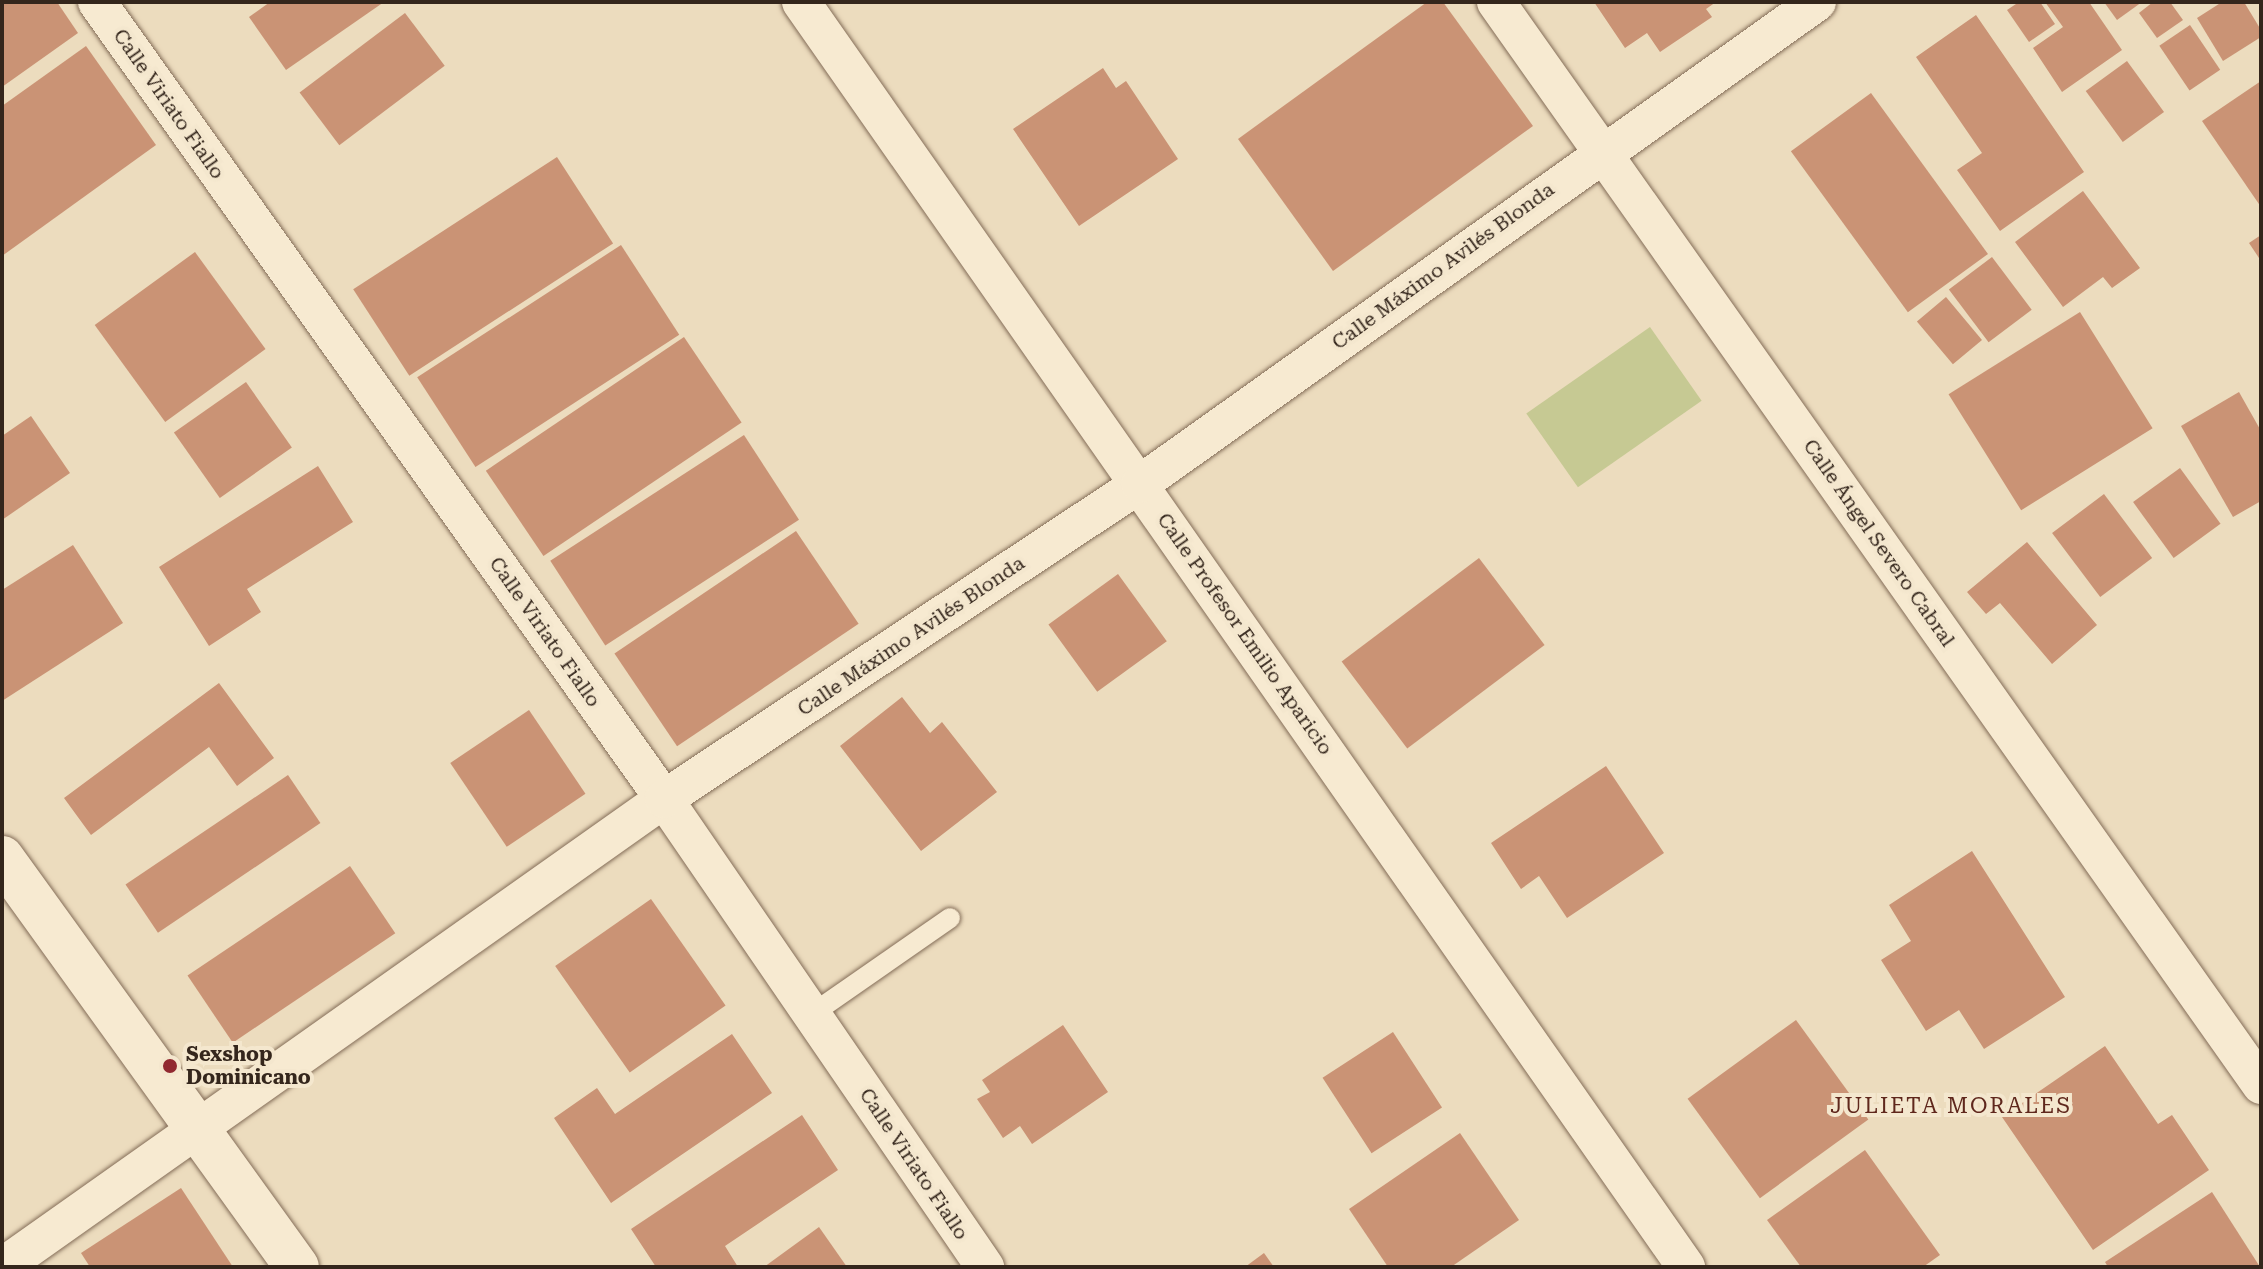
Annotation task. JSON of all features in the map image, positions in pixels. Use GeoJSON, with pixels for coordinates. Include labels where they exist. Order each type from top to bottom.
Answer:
{"type":"FeatureCollection","features":[{"type":"Feature","properties":{"kind":"street","name":"Calle Viriato Fiallo"},"geometry":{"type":"LineString","coordinates":[[97,2],[664,799],[985,1267]]}},
{"type":"Feature","properties":{"kind":"street","name":"Calle Profesor Emilio Aparicio"},"geometry":{"type":"LineString","coordinates":[[801,2],[1686,1267]]}},
{"type":"Feature","properties":{"kind":"street","name":"Calle Ángel Severo Cabral"},"geometry":{"type":"LineString","coordinates":[[1496,2],[2261,1085]]}},
{"type":"Feature","properties":{"kind":"street","name":"Calle Máximo Avilés Blonda"},"geometry":{"type":"LineString","coordinates":[[2,1267],[664,799],[1140,484],[1817,2]]}},
{"type":"Feature","properties":{"kind":"street"},"geometry":{"type":"LineString","coordinates":[[2,858],[297,1267]]}},
{"type":"Feature","properties":{"kind":"lane"},"geometry":{"type":"LineString","coordinates":[[812,1014],[950,918]]}},
{"type":"Feature","properties":{"kind":"green space"},"geometry":{"type":"Polygon","coordinates":[[[1650,327],[1702,401],[1578,487],[1526,414],[1650,327]]]}},
{"type":"Feature","properties":{"kind":"building"},"geometry":{"type":"Polygon","coordinates":[[[2,2],[57,2],[78,33],[2,87],[2,2]]]}},
{"type":"Feature","properties":{"kind":"building"},"geometry":{"type":"Polygon","coordinates":[[[270,2],[384,2],[286,70],[249,17],[270,2]]]}},
{"type":"Feature","properties":{"kind":"building"},"geometry":{"type":"Polygon","coordinates":[[[1427,2],[1443,2],[1533,126],[1333,271],[1238,139],[1427,2]]]}},
{"type":"Feature","properties":{"kind":"building"},"geometry":{"type":"Polygon","coordinates":[[[1594,2],[1716,2],[1706,9],[1712,17],[1660,52],[1647,33],[1625,48],[1594,2]]]}},
{"type":"Feature","properties":{"kind":"building"},"geometry":{"type":"Polygon","coordinates":[[[2019,2],[2040,2],[2055,24],[2029,42],[2007,10],[2019,2]]]}},
{"type":"Feature","properties":{"kind":"building"},"geometry":{"type":"Polygon","coordinates":[[[2045,2],[2089,2],[2122,50],[2062,92],[2033,48],[2063,27],[2045,2]]]}},
{"type":"Feature","properties":{"kind":"building"},"geometry":{"type":"Polygon","coordinates":[[[2104,2],[2142,2],[2117,20],[2104,2]]]}},
{"type":"Feature","properties":{"kind":"building"},"geometry":{"type":"Polygon","coordinates":[[[2153,2],[2170,2],[2183,20],[2157,38],[2139,13],[2153,2]]]}},
{"type":"Feature","properties":{"kind":"building"},"geometry":{"type":"Polygon","coordinates":[[[2222,2],[2244,2],[2261,30],[2261,37],[2223,61],[2197,18],[2222,2]]]}},
{"type":"Feature","properties":{"kind":"building"},"geometry":{"type":"Polygon","coordinates":[[[405,13],[445,66],[339,145],[300,92],[405,13]]]}},
{"type":"Feature","properties":{"kind":"building"},"geometry":{"type":"Polygon","coordinates":[[[1976,15],[2084,172],[2000,231],[1957,170],[1982,153],[1916,57],[1976,15]]]}},
{"type":"Feature","properties":{"kind":"building"},"geometry":{"type":"Polygon","coordinates":[[[2190,25],[2220,70],[2190,90],[2159,46],[2190,25]]]}},
{"type":"Feature","properties":{"kind":"building"},"geometry":{"type":"Polygon","coordinates":[[[86,46],[156,145],[2,256],[2,106],[86,46]]]}},
{"type":"Feature","properties":{"kind":"building"},"geometry":{"type":"Polygon","coordinates":[[[2127,61],[2164,112],[2123,142],[2086,91],[2127,61]]]}},
{"type":"Feature","properties":{"kind":"building"},"geometry":{"type":"Polygon","coordinates":[[[1103,68],[1116,88],[1126,81],[1178,159],[1079,226],[1013,129],[1103,68]]]}},
{"type":"Feature","properties":{"kind":"building"},"geometry":{"type":"Polygon","coordinates":[[[2261,81],[2261,207],[2202,121],[2261,81]]]}},
{"type":"Feature","properties":{"kind":"building"},"geometry":{"type":"Polygon","coordinates":[[[1871,93],[1988,254],[1908,312],[1791,151],[1871,93]]]}},
{"type":"Feature","properties":{"kind":"building"},"geometry":{"type":"Polygon","coordinates":[[[557,157],[613,243],[409,376],[353,289],[557,157]]]}},
{"type":"Feature","properties":{"kind":"building"},"geometry":{"type":"Polygon","coordinates":[[[2083,191],[2140,268],[2112,288],[2103,277],[2063,307],[2015,242],[2083,191]]]}},
{"type":"Feature","properties":{"kind":"building"},"geometry":{"type":"Polygon","coordinates":[[[2261,235],[2261,261],[2249,243],[2261,235]]]}},
{"type":"Feature","properties":{"kind":"building"},"geometry":{"type":"Polygon","coordinates":[[[621,245],[679,335],[475,467],[417,377],[621,245]]]}},
{"type":"Feature","properties":{"kind":"building"},"geometry":{"type":"Polygon","coordinates":[[[195,252],[266,349],[165,422],[95,325],[195,252]]]}},
{"type":"Feature","properties":{"kind":"building"},"geometry":{"type":"Polygon","coordinates":[[[1992,257],[2032,310],[1989,342],[1949,289],[1992,257]]]}},
{"type":"Feature","properties":{"kind":"building"},"geometry":{"type":"Polygon","coordinates":[[[1946,297],[1982,340],[1953,364],[1917,321],[1946,297]]]}},
{"type":"Feature","properties":{"kind":"building"},"geometry":{"type":"Polygon","coordinates":[[[2080,312],[2153,428],[2021,510],[1949,394],[2080,312]]]}},
{"type":"Feature","properties":{"kind":"building"},"geometry":{"type":"Polygon","coordinates":[[[684,337],[742,422],[543,556],[486,471],[684,337]]]}},
{"type":"Feature","properties":{"kind":"building"},"geometry":{"type":"Polygon","coordinates":[[[246,382],[292,448],[220,498],[174,432],[246,382]]]}},
{"type":"Feature","properties":{"kind":"building"},"geometry":{"type":"Polygon","coordinates":[[[2239,392],[2261,431],[2261,501],[2233,517],[2181,426],[2239,392]]]}},
{"type":"Feature","properties":{"kind":"building"},"geometry":{"type":"Polygon","coordinates":[[[31,416],[70,473],[2,520],[2,436],[31,416]]]}},
{"type":"Feature","properties":{"kind":"building"},"geometry":{"type":"Polygon","coordinates":[[[744,435],[799,520],[605,646],[550,561],[744,435]]]}},
{"type":"Feature","properties":{"kind":"building"},"geometry":{"type":"Polygon","coordinates":[[[318,466],[353,522],[247,589],[261,612],[209,646],[159,567],[318,466]]]}},
{"type":"Feature","properties":{"kind":"building"},"geometry":{"type":"Polygon","coordinates":[[[2180,468],[2221,524],[2174,558],[2133,502],[2180,468]]]}},
{"type":"Feature","properties":{"kind":"building"},"geometry":{"type":"Polygon","coordinates":[[[2104,494],[2152,558],[2100,597],[2052,533],[2104,494]]]}},
{"type":"Feature","properties":{"kind":"building"},"geometry":{"type":"Polygon","coordinates":[[[796,531],[859,624],[677,746],[614,653],[796,531]]]}},
{"type":"Feature","properties":{"kind":"building"},"geometry":{"type":"Polygon","coordinates":[[[2027,542],[2097,625],[2052,664],[2000,603],[1986,614],[1967,592],[2027,542]]]}},
{"type":"Feature","properties":{"kind":"building"},"geometry":{"type":"Polygon","coordinates":[[[73,545],[123,623],[2,701],[2,590],[73,545]]]}},
{"type":"Feature","properties":{"kind":"building"},"geometry":{"type":"Polygon","coordinates":[[[1479,558],[1545,645],[1407,749],[1342,662],[1479,558]]]}},
{"type":"Feature","properties":{"kind":"building"},"geometry":{"type":"Polygon","coordinates":[[[1118,574],[1167,641],[1097,692],[1048,625],[1118,574]]]}},
{"type":"Feature","properties":{"kind":"building"},"geometry":{"type":"Polygon","coordinates":[[[219,683],[274,758],[237,786],[209,747],[91,835],[64,798],[219,683]]]}},
{"type":"Feature","properties":{"kind":"building"},"geometry":{"type":"Polygon","coordinates":[[[902,697],[930,733],[942,722],[997,792],[921,851],[840,746],[902,697]]]}},
{"type":"Feature","properties":{"kind":"building"},"geometry":{"type":"Polygon","coordinates":[[[529,710],[585,794],[507,847],[450,763],[529,710]]]}},
{"type":"Feature","properties":{"kind":"building"},"geometry":{"type":"Polygon","coordinates":[[[1606,766],[1664,853],[1567,918],[1539,876],[1521,889],[1491,843],[1606,766]]]}},
{"type":"Feature","properties":{"kind":"building"},"geometry":{"type":"Polygon","coordinates":[[[288,775],[320,823],[158,933],[126,885],[288,775]]]}},
{"type":"Feature","properties":{"kind":"building"},"geometry":{"type":"Polygon","coordinates":[[[1972,851],[2065,997],[1984,1049],[1959,1010],[1926,1031],[1881,960],[1911,941],[1889,905],[1972,851]]]}},
{"type":"Feature","properties":{"kind":"building"},"geometry":{"type":"Polygon","coordinates":[[[350,866],[395,933],[233,1043],[188,976],[350,866]]]}},
{"type":"Feature","properties":{"kind":"building"},"geometry":{"type":"Polygon","coordinates":[[[651,899],[726,1005],[630,1073],[555,966],[651,899]]]}},
{"type":"Feature","properties":{"kind":"building"},"geometry":{"type":"Polygon","coordinates":[[[1796,1020],[1868,1120],[1760,1198],[1688,1099],[1796,1020]]]}},
{"type":"Feature","properties":{"kind":"building"},"geometry":{"type":"Polygon","coordinates":[[[1063,1025],[1108,1092],[1032,1144],[1020,1126],[1003,1138],[977,1099],[990,1092],[982,1080],[1063,1025]]]}},
{"type":"Feature","properties":{"kind":"building"},"geometry":{"type":"Polygon","coordinates":[[[1393,1032],[1442,1107],[1372,1153],[1323,1078],[1393,1032]]]}},
{"type":"Feature","properties":{"kind":"building"},"geometry":{"type":"Polygon","coordinates":[[[732,1034],[772,1093],[611,1203],[554,1118],[597,1088],[615,1114],[732,1034]]]}},
{"type":"Feature","properties":{"kind":"building"},"geometry":{"type":"Polygon","coordinates":[[[2105,1046],[2158,1124],[2172,1115],[2209,1170],[2093,1250],[2002,1117],[2105,1046]]]}},
{"type":"Feature","properties":{"kind":"building"},"geometry":{"type":"Polygon","coordinates":[[[802,1115],[838,1170],[725,1246],[738,1267],[656,1267],[631,1229],[802,1115]]]}},
{"type":"Feature","properties":{"kind":"building"},"geometry":{"type":"Polygon","coordinates":[[[1460,1133],[1519,1220],[1451,1267],[1388,1267],[1349,1209],[1460,1133]]]}},
{"type":"Feature","properties":{"kind":"building"},"geometry":{"type":"Polygon","coordinates":[[[1865,1150],[1940,1255],[1923,1267],[1801,1267],[1767,1220],[1865,1150]]]}},
{"type":"Feature","properties":{"kind":"building"},"geometry":{"type":"Polygon","coordinates":[[[181,1188],[233,1267],[90,1267],[81,1253],[181,1188]]]}},
{"type":"Feature","properties":{"kind":"building"},"geometry":{"type":"Polygon","coordinates":[[[2212,1192],[2260,1267],[2108,1267],[2105,1262],[2212,1192]]]}},
{"type":"Feature","properties":{"kind":"building"},"geometry":{"type":"Polygon","coordinates":[[[819,1227],[847,1267],[764,1267],[819,1227]]]}},
{"type":"Feature","properties":{"kind":"building"},"geometry":{"type":"Polygon","coordinates":[[[1264,1253],[1274,1267],[1245,1267],[1264,1253]]]}},
{"type":"Feature","properties":{"kind":"place","name":"Sexshop Dominicano"},"geometry":{"type":"Point","coordinates":[170,1066]}},
{"type":"Feature","properties":{"kind":"district","name":"JULIETA MORALES"},"geometry":{"type":"Point","coordinates":[1951,1106]}}]}
